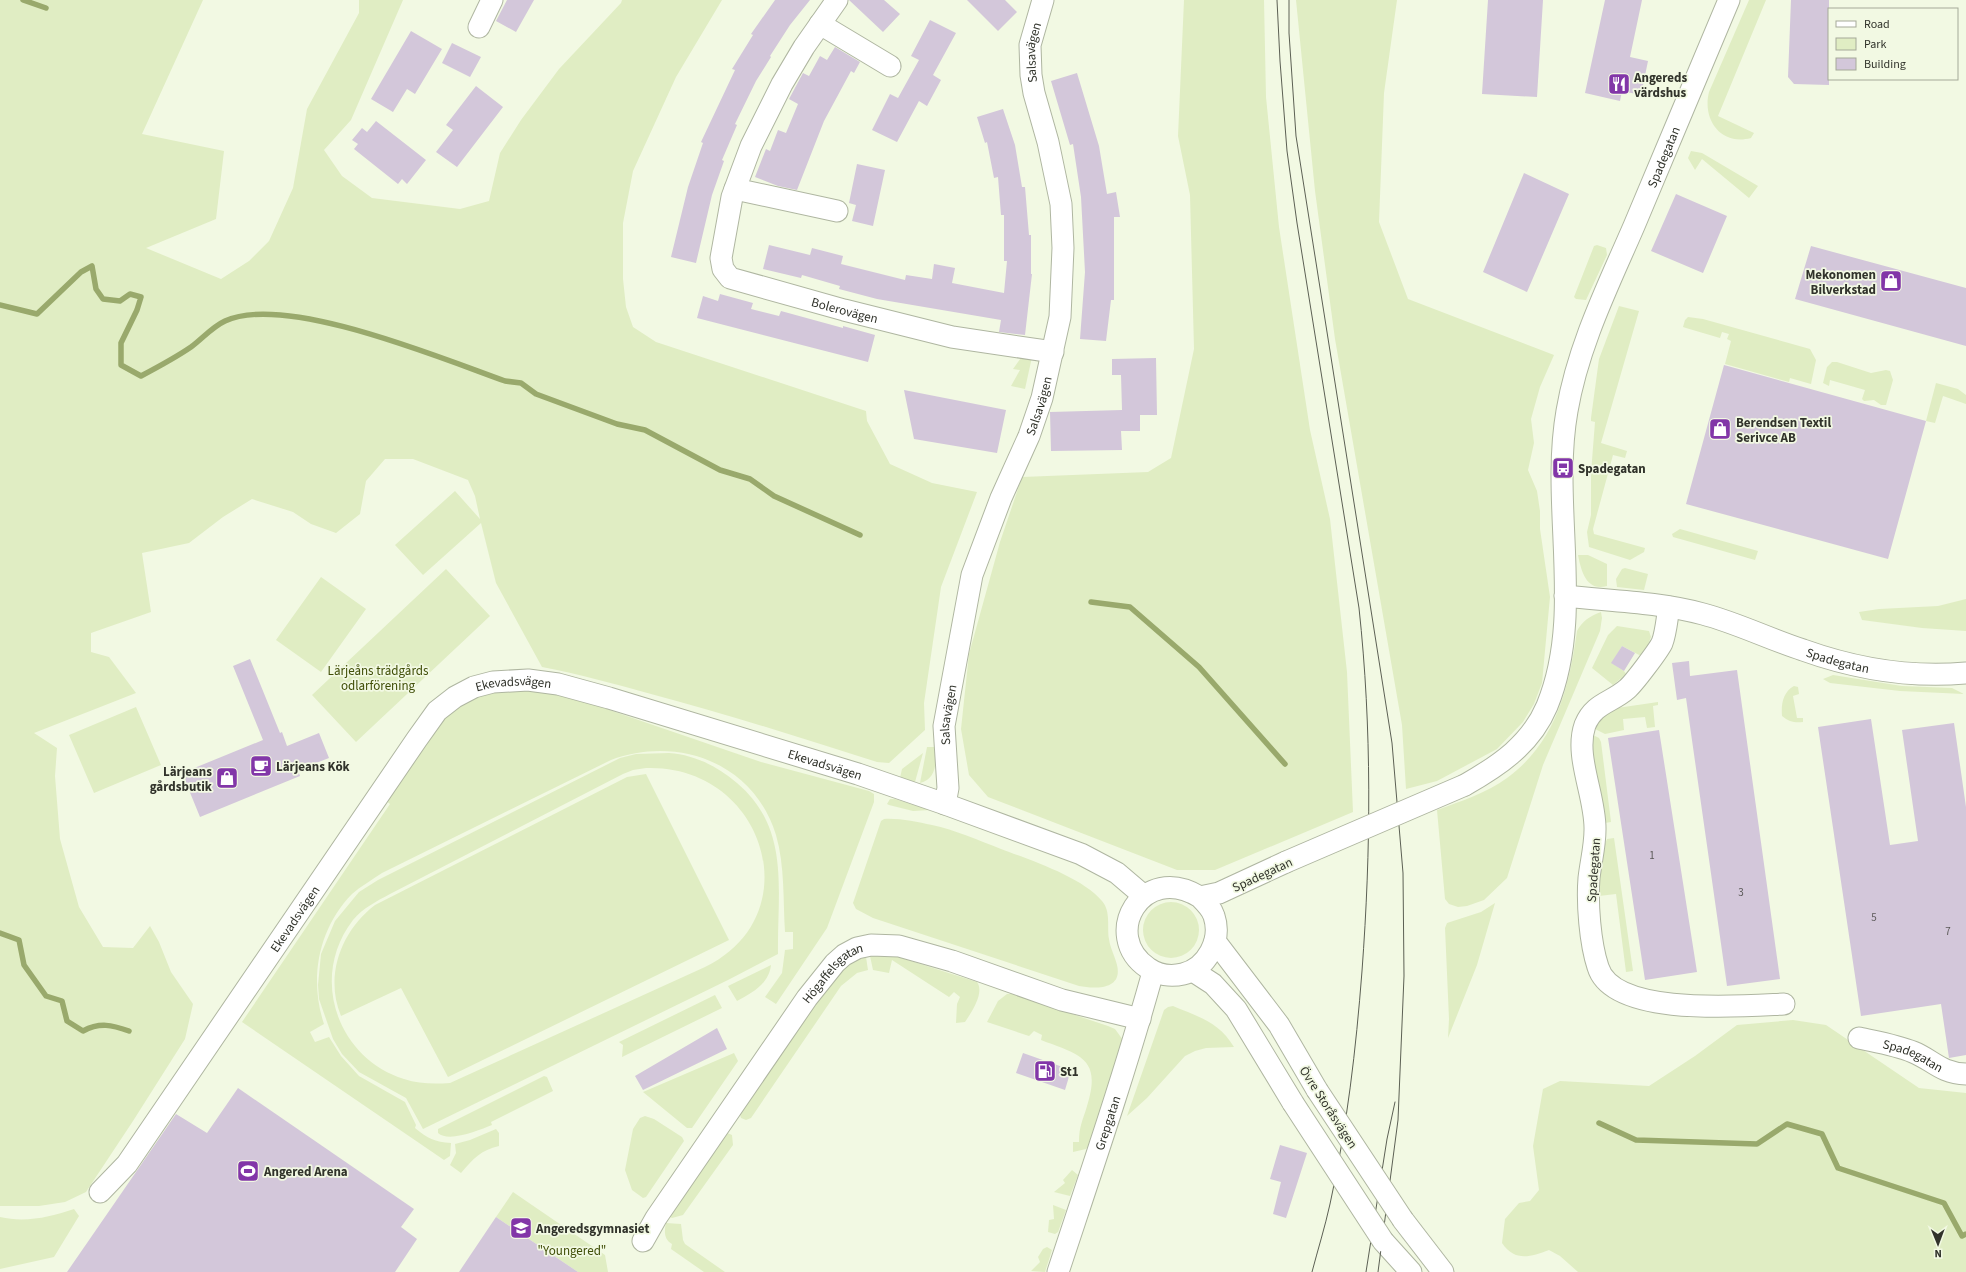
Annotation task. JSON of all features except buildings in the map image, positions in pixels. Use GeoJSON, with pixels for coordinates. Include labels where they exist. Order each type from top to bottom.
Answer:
{"type":"FeatureCollection","features":[{"type":"Feature","properties":{"kind":"street"},"geometry":{"type":"LineString","coordinates":[[479,27],[492,0]]}},
{"type":"Feature","properties":{"kind":"street","name":"Bolerovägen"},"geometry":{"type":"LineString","coordinates":[[837,0],[782,84],[751,146],[731,203],[721,258],[723,269],[730,278],[844,310],[952,337],[1054,352]]}},
{"type":"Feature","properties":{"kind":"street","name":"Salsavägen"},"geometry":{"type":"LineString","coordinates":[[945,804],[948,788],[944,726],[972,575],[1001,498],[1029,436],[1042,398],[1054,352],[1060,317],[1063,290],[1061,204],[1048,142],[1034,93],[1030,60],[1030,45],[1034,26],[1043,0]]}},
{"type":"Feature","properties":{"kind":"street","name":"Spadegatan"},"geometry":{"type":"LineString","coordinates":[[1200,897],[1219,893],[1286,862],[1465,785],[1497,766],[1511,755],[1524,743],[1537,726],[1547,705],[1559,666],[1565,596],[1562,508],[1564,437],[1573,378],[1604,294],[1729,0]]}},
{"type":"Feature","properties":{"kind":"street"},"geometry":{"type":"LineString","coordinates":[[820,24],[890,66]]}},
{"type":"Feature","properties":{"kind":"street"},"geometry":{"type":"LineString","coordinates":[[735,189],[837,211]]}},
{"type":"Feature","properties":{"kind":"street","name":"Spadegatan"},"geometry":{"type":"LineString","coordinates":[[1565,596],[1669,607],[1703,614],[1832,660],[1871,670],[1913,674],[1966,674]]}},
{"type":"Feature","properties":{"kind":"street","name":"Spadegatan"},"geometry":{"type":"LineString","coordinates":[[1669,607],[1662,643],[1628,689],[1593,710],[1585,726],[1582,747],[1596,824],[1589,879],[1590,923],[1598,968],[1604,980],[1621,992],[1644,1001],[1700,1006],[1784,1004]]}},
{"type":"Feature","properties":{"kind":"street","name":"Ekevadsvägen"},"geometry":{"type":"LineString","coordinates":[[100,1192],[127,1164],[437,711],[455,697],[474,687],[493,682],[528,680],[558,684],[609,698],[850,772],[945,804],[1081,854],[1117,873],[1144,896]]}},
{"type":"Feature","properties":{"kind":"street"},"geometry":{"type":"LineString","coordinates":[[1172,886],[1190,890],[1200,897],[1209,905],[1214,916],[1216,929],[1215,941],[1207,958],[1193,971],[1173,976],[1153,972],[1140,963],[1132,951],[1127,937],[1128,921],[1134,907],[1144,896],[1154,890],[1172,886]]}},
{"type":"Feature","properties":{"kind":"street","name":"Övre Storåsvägen"},"geometry":{"type":"LineString","coordinates":[[1215,941],[1279,1025],[1317,1090],[1403,1220],[1443,1272]]}},
{"type":"Feature","properties":{"kind":"street","name":"Högaffelsgatan"},"geometry":{"type":"LineString","coordinates":[[644,1241],[656,1218],[807,998],[835,963],[857,948],[871,945],[898,946],[952,961],[1062,1000],[1140,1019]]}},
{"type":"Feature","properties":{"kind":"street","name":"Övre Storåsvägen"},"geometry":{"type":"LineString","coordinates":[[1193,971],[1213,984],[1236,1009],[1293,1102],[1383,1241],[1411,1272]]}},
{"type":"Feature","properties":{"kind":"street","name":"Grepgatan"},"geometry":{"type":"LineString","coordinates":[[1058,1272],[1140,1019],[1153,972]]}},
{"type":"Feature","properties":{"kind":"street","name":"Spadegatan"},"geometry":{"type":"LineString","coordinates":[[1859,1038],[1913,1052],[1937,1067],[1958,1074],[1966,1074]]}},
{"type":"Feature","properties":{"kind":"green space"},"geometry":{"type":"Polygon","coordinates":[[[0,0],[203,0],[142,134],[224,151],[216,219],[146,248],[221,279],[249,261],[269,241],[293,188],[307,109],[359,13],[359,0],[403,0],[351,120],[324,150],[342,176],[372,198],[460,209],[489,201],[500,153],[521,120],[559,69],[621,3],[622,0],[722,0],[676,77],[633,171],[623,223],[623,279],[626,307],[633,327],[656,342],[866,411],[867,421],[890,464],[932,483],[977,492],[941,587],[924,703],[925,730],[889,763],[877,762],[764,726],[597,679],[542,667],[496,583],[481,523],[423,575],[395,545],[455,491],[480,519],[475,496],[468,480],[413,459],[385,459],[366,481],[360,514],[336,533],[311,524],[293,512],[252,499],[223,517],[189,543],[142,553],[151,612],[91,633],[91,652],[109,657],[136,693],[34,733],[57,748],[55,776],[60,839],[79,907],[103,947],[133,948],[150,926],[159,942],[171,972],[193,1004],[185,1039],[86,1192],[65,1202],[39,1206],[0,1206],[0,0]]]}},
{"type":"Feature","properties":{"kind":"green space"},"geometry":{"type":"Polygon","coordinates":[[[1184,0],[1264,0],[1266,97],[1279,227],[1310,430],[1330,519],[1347,672],[1353,812],[1215,870],[1177,870],[988,797],[969,775],[961,729],[969,654],[1000,542],[1022,477],[1148,472],[1171,458],[1194,349],[1190,195],[1178,136],[1184,0]]]}},
{"type":"Feature","properties":{"kind":"green space"},"geometry":{"type":"Polygon","coordinates":[[[1296,0],[1397,0],[1384,93],[1379,222],[1408,299],[1554,355],[1540,387],[1531,419],[1534,443],[1528,470],[1537,491],[1540,511],[1540,529],[1550,597],[1542,683],[1534,704],[1523,722],[1497,749],[1437,781],[1406,789],[1402,725],[1335,339],[1315,191],[1296,0]]]}},
{"type":"Feature","properties":{"kind":"green space"},"geometry":{"type":"Polygon","coordinates":[[[1749,0],[1766,0],[1718,116],[1754,133],[1751,138],[1740,139],[1731,138],[1716,128],[1711,121],[1708,112],[1708,102],[1709,92],[1749,0]]]}},
{"type":"Feature","properties":{"kind":"green space"},"geometry":{"type":"Polygon","coordinates":[[[1691,151],[1702,153],[1758,186],[1749,198],[1702,159],[1695,170],[1688,158],[1691,151]]]}},
{"type":"Feature","properties":{"kind":"green space"},"geometry":{"type":"Polygon","coordinates":[[[1597,245],[1606,248],[1607,255],[1586,300],[1576,299],[1574,297],[1594,246],[1597,245]]]}},
{"type":"Feature","properties":{"kind":"green space"},"geometry":{"type":"Polygon","coordinates":[[[1619,306],[1639,311],[1601,443],[1627,451],[1625,458],[1613,455],[1593,529],[1594,534],[1645,548],[1644,552],[1630,560],[1589,547],[1587,532],[1591,515],[1591,473],[1595,422],[1591,421],[1591,418],[1599,359],[1619,306]]]}},
{"type":"Feature","properties":{"kind":"green space"},"geometry":{"type":"Polygon","coordinates":[[[1688,317],[1703,319],[1810,349],[1816,360],[1811,384],[1790,378],[1789,382],[1725,364],[1731,341],[1727,339],[1729,334],[1722,332],[1720,338],[1683,327],[1685,320],[1688,317]]]}},
{"type":"Feature","properties":{"kind":"green space"},"geometry":{"type":"Polygon","coordinates":[[[1023,355],[1032,357],[1025,389],[1011,386],[1020,370],[1013,369],[1023,355]]]}},
{"type":"Feature","properties":{"kind":"green space"},"geometry":{"type":"Polygon","coordinates":[[[1832,362],[1837,362],[1871,373],[1886,370],[1890,371],[1893,380],[1886,405],[1881,405],[1874,400],[1864,401],[1862,399],[1865,390],[1830,380],[1829,386],[1823,383],[1827,367],[1832,362]]]}},
{"type":"Feature","properties":{"kind":"green space"},"geometry":{"type":"Polygon","coordinates":[[[1936,383],[1958,389],[1966,395],[1966,404],[1943,396],[1935,423],[1926,421],[1936,383]]]}},
{"type":"Feature","properties":{"kind":"green space"},"geometry":{"type":"Polygon","coordinates":[[[1680,529],[1758,551],[1755,560],[1673,537],[1672,534],[1680,529]]]}},
{"type":"Feature","properties":{"kind":"green space"},"geometry":{"type":"Polygon","coordinates":[[[1578,555],[1588,555],[1607,564],[1607,586],[1594,586],[1589,583],[1583,573],[1578,555]]]}},
{"type":"Feature","properties":{"kind":"green space"},"geometry":{"type":"Polygon","coordinates":[[[1625,568],[1648,574],[1644,590],[1617,587],[1616,579],[1622,569],[1625,568]]]}},
{"type":"Feature","properties":{"kind":"green space","name":"Lärjeåns trädgårds odlarförening"},"geometry":{"type":"Polygon","coordinates":[[[446,569],[490,616],[356,742],[312,695],[446,569]]]}},
{"type":"Feature","properties":{"kind":"green space"},"geometry":{"type":"Polygon","coordinates":[[[321,577],[366,609],[321,672],[276,640],[321,577]]]}},
{"type":"Feature","properties":{"kind":"green space"},"geometry":{"type":"Polygon","coordinates":[[[1966,599],[1966,631],[1922,628],[1862,620],[1859,612],[1879,609],[1938,606],[1966,599]]]}},
{"type":"Feature","properties":{"kind":"green space"},"geometry":{"type":"Polygon","coordinates":[[[1601,612],[1602,618],[1600,631],[1543,765],[1507,878],[1484,900],[1467,906],[1458,907],[1449,904],[1445,899],[1437,810],[1491,788],[1507,778],[1524,764],[1549,731],[1557,712],[1570,673],[1577,631],[1581,624],[1587,619],[1601,612]]]}},
{"type":"Feature","properties":{"kind":"green space"},"geometry":{"type":"Polygon","coordinates":[[[1617,626],[1649,631],[1651,637],[1643,657],[1622,646],[1612,663],[1626,674],[1613,685],[1592,668],[1608,635],[1617,626]]]}},
{"type":"Feature","properties":{"kind":"green space"},"geometry":{"type":"Polygon","coordinates":[[[1833,675],[1902,686],[1952,688],[1964,694],[1900,691],[1830,683],[1823,679],[1833,675]]]}},
{"type":"Feature","properties":{"kind":"green space"},"geometry":{"type":"Polygon","coordinates":[[[1794,686],[1798,687],[1799,694],[1793,696],[1797,718],[1803,718],[1803,722],[1792,722],[1782,716],[1782,707],[1785,695],[1794,686]]]}},
{"type":"Feature","properties":{"kind":"green space"},"geometry":{"type":"Polygon","coordinates":[[[551,690],[761,762],[869,791],[874,794],[874,802],[827,928],[776,1004],[765,997],[782,973],[785,950],[793,949],[793,932],[785,932],[781,859],[776,835],[765,810],[750,789],[732,773],[710,761],[687,754],[662,751],[636,753],[611,760],[382,873],[355,891],[340,908],[324,939],[317,972],[317,990],[324,1024],[310,1032],[315,1042],[329,1037],[341,1056],[359,1076],[405,1102],[416,1125],[415,1128],[427,1137],[440,1142],[451,1143],[450,1156],[444,1160],[242,1022],[390,804],[385,800],[444,718],[469,700],[481,695],[507,691],[551,690]]]}},
{"type":"Feature","properties":{"kind":"green space"},"geometry":{"type":"Polygon","coordinates":[[[1658,702],[1658,705],[1653,706],[1655,727],[1647,728],[1645,717],[1623,719],[1624,730],[1605,734],[1593,728],[1601,716],[1617,708],[1658,702]]]}},
{"type":"Feature","properties":{"kind":"green space"},"geometry":{"type":"Polygon","coordinates":[[[136,707],[161,765],[94,793],[69,735],[136,707]]]}},
{"type":"Feature","properties":{"kind":"green space"},"geometry":{"type":"Polygon","coordinates":[[[1591,734],[1599,738],[1601,742],[1611,822],[1605,823],[1597,773],[1593,762],[1591,734]]]}},
{"type":"Feature","properties":{"kind":"green space"},"geometry":{"type":"Polygon","coordinates":[[[927,747],[937,747],[936,763],[933,774],[930,778],[920,783],[927,747]]]}},
{"type":"Feature","properties":{"kind":"green space"},"geometry":{"type":"Polygon","coordinates":[[[923,753],[915,782],[900,778],[902,769],[923,753]]]}},
{"type":"Feature","properties":{"kind":"green space"},"geometry":{"type":"Polygon","coordinates":[[[636,754],[679,754],[705,762],[722,771],[737,783],[754,801],[766,820],[773,840],[777,862],[779,884],[778,954],[728,980],[423,1129],[406,1098],[359,1072],[342,1054],[333,1039],[319,999],[318,985],[321,954],[335,921],[359,892],[378,880],[620,758],[636,754]],[[646,768],[633,770],[623,774],[390,894],[370,905],[361,912],[353,920],[340,942],[333,966],[332,990],[337,1013],[347,1034],[362,1053],[381,1068],[404,1079],[415,1082],[438,1084],[450,1083],[705,967],[738,943],[758,913],[764,880],[760,846],[745,815],[720,790],[687,773],[646,768]]]}},
{"type":"Feature","properties":{"kind":"green space"},"geometry":{"type":"Polygon","coordinates":[[[646,774],[729,940],[448,1077],[401,988],[341,1016],[336,1000],[334,985],[339,954],[353,927],[363,915],[375,905],[627,777],[646,774]]]}},
{"type":"Feature","properties":{"kind":"green space"},"geometry":{"type":"Polygon","coordinates":[[[890,799],[895,799],[930,810],[913,811],[889,805],[887,804],[890,799]]]}},
{"type":"Feature","properties":{"kind":"green space"},"geometry":{"type":"Polygon","coordinates":[[[884,819],[914,822],[958,832],[1055,870],[1082,884],[1102,901],[1107,909],[1108,934],[1117,965],[1118,973],[1116,979],[1106,986],[1093,988],[1079,986],[873,918],[856,909],[853,903],[881,821],[884,819]]]}},
{"type":"Feature","properties":{"kind":"green space"},"geometry":{"type":"Polygon","coordinates":[[[1614,838],[1633,971],[1626,972],[1616,894],[1599,896],[1598,885],[1605,844],[1607,839],[1614,838]]]}},
{"type":"Feature","properties":{"kind":"green space"},"geometry":{"type":"Polygon","coordinates":[[[1171,902],[1182,904],[1191,910],[1197,919],[1199,930],[1197,941],[1191,950],[1182,956],[1171,958],[1160,956],[1151,950],[1145,941],[1143,930],[1145,919],[1151,910],[1160,904],[1171,902]]]}},
{"type":"Feature","properties":{"kind":"green space"},"geometry":{"type":"Polygon","coordinates":[[[1495,903],[1477,965],[1448,1038],[1449,1019],[1445,928],[1447,923],[1481,912],[1495,903]]]}},
{"type":"Feature","properties":{"kind":"green space"},"geometry":{"type":"Polygon","coordinates":[[[889,954],[977,982],[979,987],[978,997],[974,1008],[965,1022],[956,1023],[957,1004],[960,997],[954,992],[949,997],[892,960],[889,973],[873,970],[870,956],[889,954]]]}},
{"type":"Feature","properties":{"kind":"green space"},"geometry":{"type":"Polygon","coordinates":[[[866,957],[868,970],[857,973],[841,986],[751,1118],[746,1120],[741,1118],[741,1111],[818,998],[843,968],[856,960],[866,957]]]}},
{"type":"Feature","properties":{"kind":"green space"},"geometry":{"type":"Polygon","coordinates":[[[771,965],[770,972],[763,983],[754,991],[737,1001],[728,986],[771,965]]]}},
{"type":"Feature","properties":{"kind":"green space"},"geometry":{"type":"Polygon","coordinates":[[[1007,994],[1012,994],[1108,1026],[1115,1029],[1123,1040],[1090,1144],[1086,1149],[1073,1152],[1073,1142],[1079,1142],[1080,1127],[1091,1090],[1092,1078],[1089,1068],[1077,1055],[1041,1040],[1042,1035],[1034,1031],[1029,1036],[987,1022],[998,1001],[1007,994]]]}},
{"type":"Feature","properties":{"kind":"green space"},"geometry":{"type":"Polygon","coordinates":[[[715,995],[722,1008],[622,1057],[623,1045],[619,1042],[715,995]]]}},
{"type":"Feature","properties":{"kind":"green space"},"geometry":{"type":"Polygon","coordinates":[[[1173,1006],[1208,1021],[1222,1032],[1234,1047],[1206,1048],[1185,1056],[1147,1098],[1127,1116],[1164,1010],[1173,1006]]]}},
{"type":"Feature","properties":{"kind":"green space"},"geometry":{"type":"Polygon","coordinates":[[[1793,1020],[1826,1025],[1919,1088],[1966,1093],[1966,1272],[1578,1272],[1560,1256],[1549,1250],[1535,1255],[1523,1256],[1512,1253],[1502,1243],[1505,1219],[1519,1203],[1530,1201],[1539,1190],[1533,1146],[1543,1089],[1560,1081],[1649,1086],[1695,1056],[1737,1025],[1793,1020]]]}},
{"type":"Feature","properties":{"kind":"green space"},"geometry":{"type":"Polygon","coordinates":[[[734,1053],[738,1061],[692,1128],[687,1128],[643,1092],[734,1053]]]}},
{"type":"Feature","properties":{"kind":"green space"},"geometry":{"type":"Polygon","coordinates":[[[544,1076],[547,1077],[553,1091],[491,1122],[492,1125],[464,1135],[449,1137],[438,1133],[438,1129],[544,1076]]]}},
{"type":"Feature","properties":{"kind":"green space"},"geometry":{"type":"Polygon","coordinates":[[[645,1116],[654,1119],[682,1137],[684,1141],[646,1197],[643,1198],[632,1190],[625,1170],[633,1129],[640,1118],[645,1116]]]}},
{"type":"Feature","properties":{"kind":"green space"},"geometry":{"type":"Polygon","coordinates":[[[496,1129],[499,1133],[499,1146],[482,1153],[469,1163],[461,1173],[450,1165],[456,1153],[455,1144],[470,1140],[496,1129]]]}},
{"type":"Feature","properties":{"kind":"green space"},"geometry":{"type":"Polygon","coordinates":[[[725,1132],[732,1135],[733,1145],[683,1215],[672,1218],[668,1216],[725,1132]]]}},
{"type":"Feature","properties":{"kind":"green space"},"geometry":{"type":"Polygon","coordinates":[[[1072,1170],[1078,1175],[1070,1196],[1054,1192],[1065,1183],[1063,1180],[1072,1170]]]}},
{"type":"Feature","properties":{"kind":"green space","name":"\"Youngered\""},"geometry":{"type":"Polygon","coordinates":[[[513,1192],[605,1255],[608,1272],[578,1272],[496,1217],[513,1192]]]}},
{"type":"Feature","properties":{"kind":"green space"},"geometry":{"type":"Polygon","coordinates":[[[1053,1205],[1066,1210],[1058,1232],[1055,1234],[1048,1232],[1049,1220],[1054,1219],[1053,1205]]]}},
{"type":"Feature","properties":{"kind":"green space"},"geometry":{"type":"Polygon","coordinates":[[[74,1209],[79,1216],[54,1257],[0,1269],[0,1217],[9,1219],[38,1218],[74,1209]]]}},
{"type":"Feature","properties":{"kind":"green space"},"geometry":{"type":"Polygon","coordinates":[[[666,1223],[681,1224],[685,1244],[725,1272],[704,1272],[671,1249],[672,1244],[667,1240],[665,1235],[666,1223]]]}},
{"type":"Feature","properties":{"kind":"green space"},"geometry":{"type":"Polygon","coordinates":[[[1047,1247],[1052,1250],[1045,1272],[1031,1271],[1040,1262],[1038,1257],[1043,1249],[1047,1247]]]}},
{"type":"Feature","properties":{"kind":"waterway"},"geometry":{"type":"LineString","coordinates":[[23,0],[46,8]]}},
{"type":"Feature","properties":{"kind":"waterway"},"geometry":{"type":"LineString","coordinates":[[0,305],[37,314],[81,272],[92,266],[96,289],[103,299],[120,301],[130,294],[141,297],[137,310],[121,343],[121,365],[141,376],[185,351],[225,321],[252,315],[285,315],[324,322],[364,332],[444,358],[505,381],[521,383],[536,394],[617,424],[645,430],[720,470],[750,479],[774,496],[860,535]]}},
{"type":"Feature","properties":{"kind":"waterway"},"geometry":{"type":"LineString","coordinates":[[1091,602],[1130,607],[1199,667],[1285,764]]}},
{"type":"Feature","properties":{"kind":"waterway"},"geometry":{"type":"LineString","coordinates":[[0,933],[19,940],[24,965],[46,996],[62,1001],[67,1021],[83,1031],[101,1025],[117,1027],[129,1031]]}},
{"type":"Feature","properties":{"kind":"waterway"},"geometry":{"type":"LineString","coordinates":[[1599,1123],[1636,1140],[1757,1144],[1787,1124],[1822,1134],[1838,1168],[1944,1203],[1962,1236],[1966,1234]]}},
{"type":"Feature","properties":{"kind":"tram line"},"geometry":{"type":"LineString","coordinates":[[1277,0],[1287,151],[1297,223],[1359,608],[1368,744],[1369,789],[1367,880],[1357,1029],[1346,1117],[1336,1175],[1328,1213],[1312,1272]]}},
{"type":"Feature","properties":{"kind":"tram line"},"geometry":{"type":"LineString","coordinates":[[1289,0],[1289,33],[1296,136],[1392,743],[1403,873],[1404,976],[1398,1120],[1378,1272]]}},
{"type":"Feature","properties":{"kind":"tram line"},"geometry":{"type":"LineString","coordinates":[[1366,1272],[1387,1139],[1395,1102]]}},
{"type":"Feature","properties":{"kind":"place","name":"Angereds värdshus"},"geometry":{"type":"Point","coordinates":[1619,84]}},
{"type":"Feature","properties":{"kind":"place","name":"Mekonomen Bilverkstad"},"geometry":{"type":"Point","coordinates":[1891,281]}},
{"type":"Feature","properties":{"kind":"place","name":"Berendsen Textil Serivce AB"},"geometry":{"type":"Point","coordinates":[1720,429]}},
{"type":"Feature","properties":{"kind":"place","name":"Spadegatan"},"geometry":{"type":"Point","coordinates":[1563,468]}},
{"type":"Feature","properties":{"kind":"place","name":"Lärjeans Kök"},"geometry":{"type":"Point","coordinates":[261,766]}},
{"type":"Feature","properties":{"kind":"place","name":"Lärjeans gårdsbutik"},"geometry":{"type":"Point","coordinates":[227,778]}},
{"type":"Feature","properties":{"kind":"place","name":"St1"},"geometry":{"type":"Point","coordinates":[1045,1071]}},
{"type":"Feature","properties":{"kind":"place","name":"Angered Arena"},"geometry":{"type":"Point","coordinates":[248,1171]}},
{"type":"Feature","properties":{"kind":"place","name":"Angeredsgymnasiet"},"geometry":{"type":"Point","coordinates":[521,1228]}}]}
